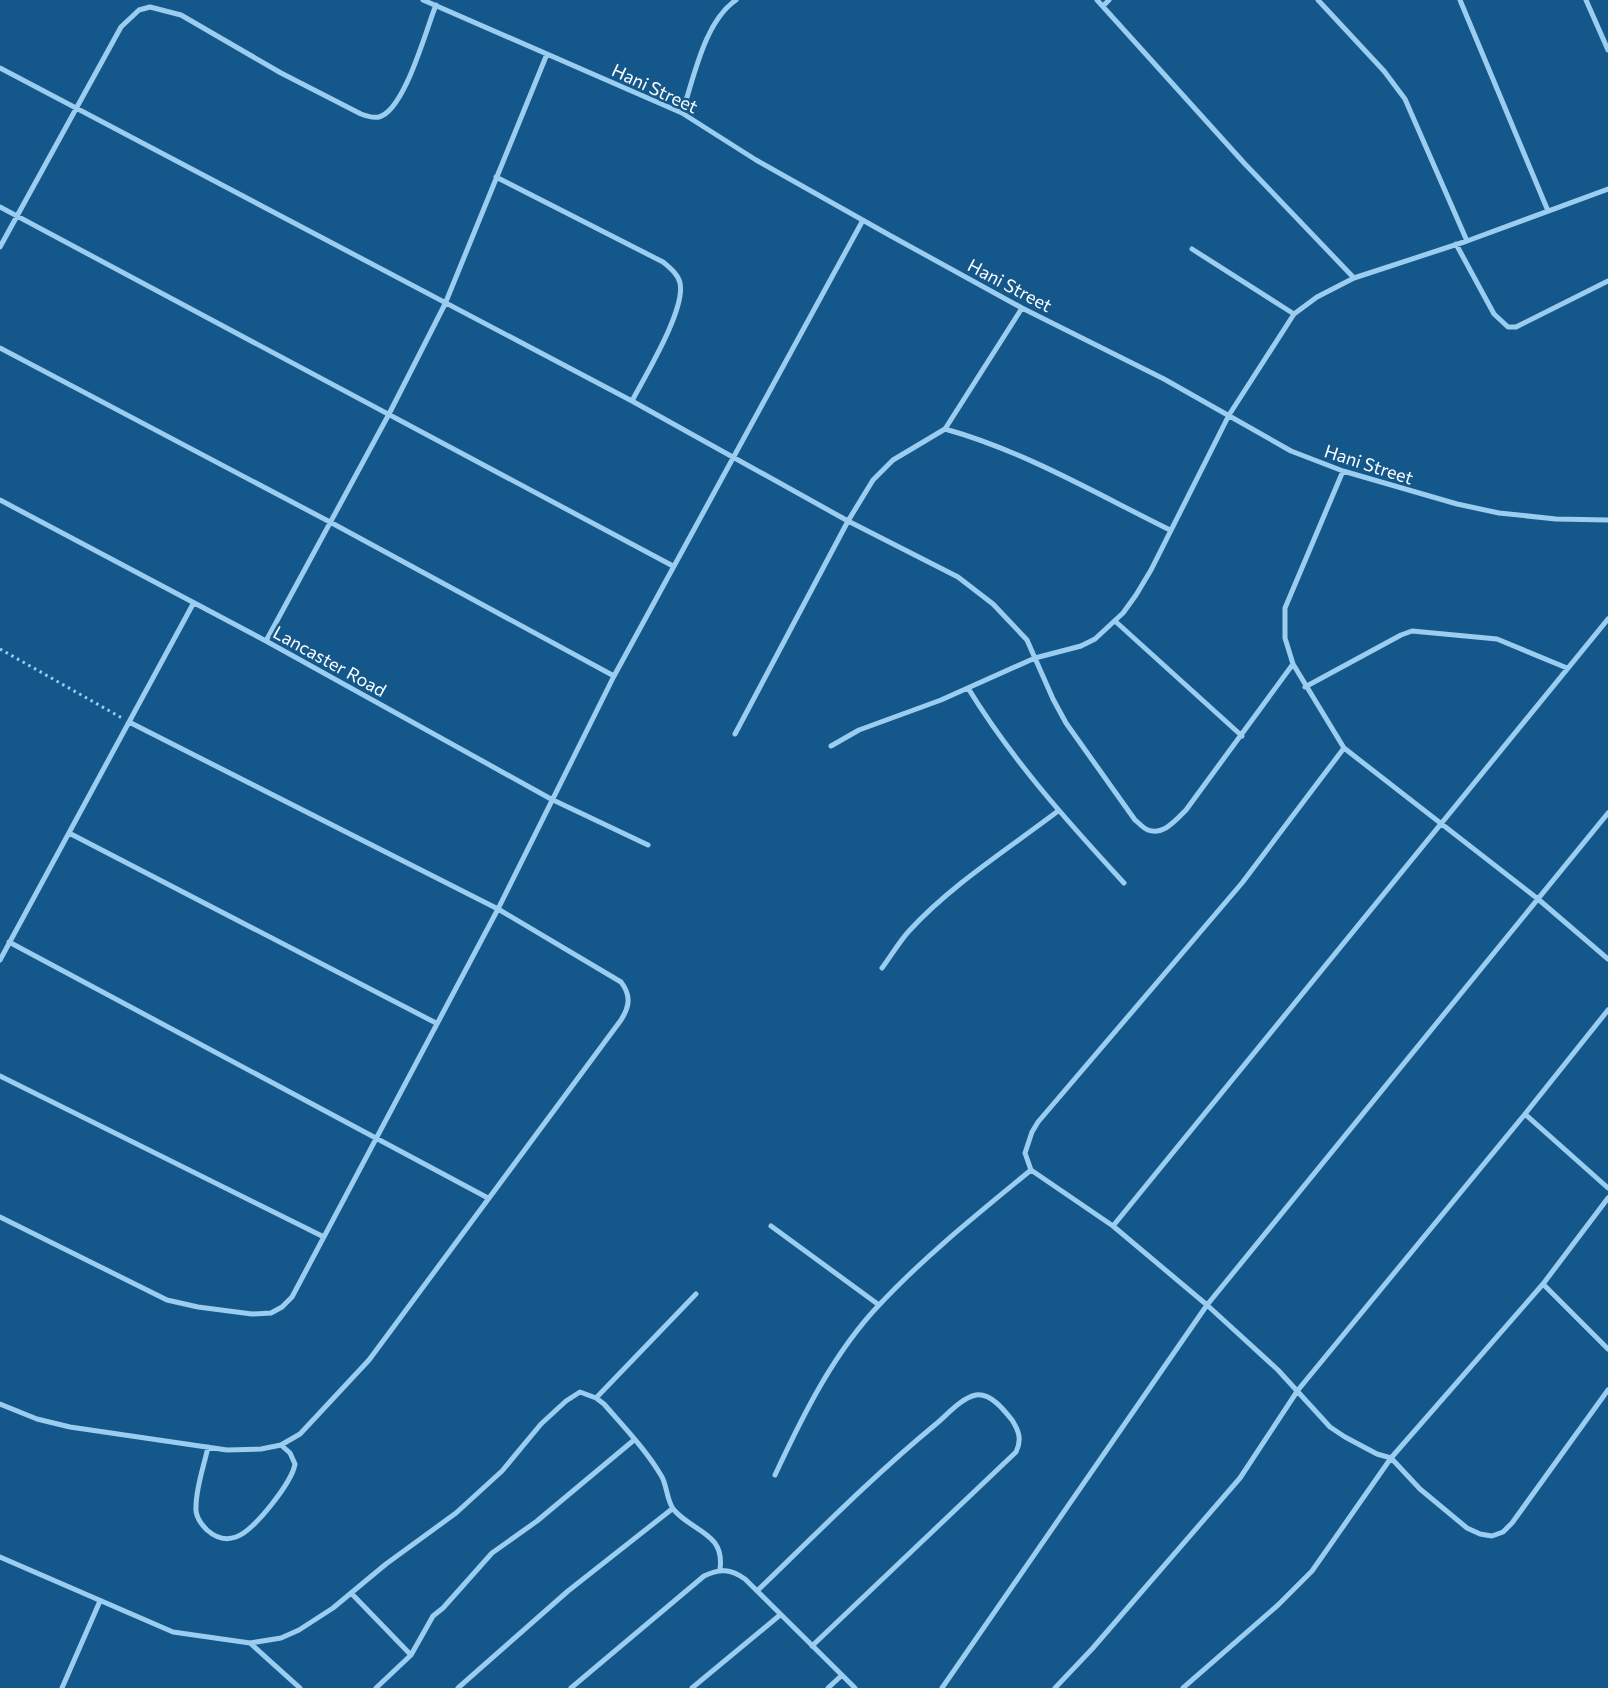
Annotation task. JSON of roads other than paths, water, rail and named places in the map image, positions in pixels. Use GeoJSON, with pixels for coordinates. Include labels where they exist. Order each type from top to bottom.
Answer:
{"type":"FeatureCollection","features":[{"type":"Feature","properties":{"kind":"street","name":"Hani Street"},"geometry":{"type":"LineString","coordinates":[[423,0],[682,113],[756,160],[863,220],[1022,308],[1229,414],[1291,451],[1343,471],[1457,504],[1499,513],[1556,519],[1608,520]]}},
{"type":"Feature","properties":{"kind":"street"},"geometry":{"type":"LineString","coordinates":[[682,113],[710,30],[727,6],[736,0]]}},
{"type":"Feature","properties":{"kind":"street"},"geometry":{"type":"LineString","coordinates":[[1097,0],[1245,164],[1354,278]]}},
{"type":"Feature","properties":{"kind":"street"},"geometry":{"type":"LineString","coordinates":[[1103,6],[1110,0]]}},
{"type":"Feature","properties":{"kind":"street"},"geometry":{"type":"LineString","coordinates":[[1318,0],[1384,71],[1405,99],[1467,241]]}},
{"type":"Feature","properties":{"kind":"street"},"geometry":{"type":"LineString","coordinates":[[1460,0],[1548,211]]}},
{"type":"Feature","properties":{"kind":"street"},"geometry":{"type":"LineString","coordinates":[[1586,0],[1608,50]]}},
{"type":"Feature","properties":{"kind":"street"},"geometry":{"type":"LineString","coordinates":[[0,247],[121,27],[139,10],[150,7],[181,16],[281,73],[360,114],[380,117],[395,104],[403,91],[436,5]]}},
{"type":"Feature","properties":{"kind":"street"},"geometry":{"type":"LineString","coordinates":[[266,641],[389,414],[445,304],[547,54]]}},
{"type":"Feature","properties":{"kind":"street"},"geometry":{"type":"LineString","coordinates":[[0,68],[77,106],[735,457],[848,521],[890,541],[974,587],[1027,640],[1053,699],[1066,723],[1135,820],[1148,830],[1159,831],[1171,825],[1210,780],[1293,664]]}},
{"type":"Feature","properties":{"kind":"street"},"geometry":{"type":"LineString","coordinates":[[496,177],[663,262],[674,272],[680,283],[677,310],[632,402]]}},
{"type":"Feature","properties":{"kind":"street"},"geometry":{"type":"LineString","coordinates":[[831,746],[859,730],[968,688],[1036,658],[1081,646],[1095,639],[1115,621],[1132,601],[1151,570],[1229,414],[1294,314],[1325,292],[1354,278],[1467,241],[1608,189]]}},
{"type":"Feature","properties":{"kind":"street"},"geometry":{"type":"LineString","coordinates":[[0,207],[673,566]]}},
{"type":"Feature","properties":{"kind":"street"},"geometry":{"type":"LineString","coordinates":[[0,1217],[167,1300],[198,1307],[252,1314],[271,1313],[282,1307],[292,1297],[498,909],[551,799],[614,676],[863,220]]}},
{"type":"Feature","properties":{"kind":"street"},"geometry":{"type":"LineString","coordinates":[[1456,244],[1494,314],[1508,327],[1516,327],[1608,281]]}},
{"type":"Feature","properties":{"kind":"street"},"geometry":{"type":"LineString","coordinates":[[1192,249],[1294,314]]}},
{"type":"Feature","properties":{"kind":"street"},"geometry":{"type":"LineString","coordinates":[[734,734],[848,521],[881,470],[945,429],[1022,308]]}},
{"type":"Feature","properties":{"kind":"street"},"geometry":{"type":"LineString","coordinates":[[0,348],[330,522],[614,676]]}},
{"type":"Feature","properties":{"kind":"street"},"geometry":{"type":"LineString","coordinates":[[945,429],[977,438],[1006,450],[1170,530]]}},
{"type":"Feature","properties":{"kind":"street"},"geometry":{"type":"LineString","coordinates":[[1343,471],[1285,608],[1285,638],[1293,664],[1344,748],[1538,898],[1608,959]]}},
{"type":"Feature","properties":{"kind":"street","name":"Lancaster Road"},"geometry":{"type":"LineString","coordinates":[[0,500],[266,641],[551,799],[648,844]]}},
{"type":"Feature","properties":{"kind":"street"},"geometry":{"type":"LineString","coordinates":[[0,960],[193,604]]}},
{"type":"Feature","properties":{"kind":"street"},"geometry":{"type":"LineString","coordinates":[[1113,1226],[1608,619]]}},
{"type":"Feature","properties":{"kind":"street"},"geometry":{"type":"LineString","coordinates":[[1115,621],[1242,736]]}},
{"type":"Feature","properties":{"kind":"street"},"geometry":{"type":"LineString","coordinates":[[1306,687],[1401,635],[1412,631],[1497,639],[1567,668]]}},
{"type":"Feature","properties":{"kind":"street"},"geometry":{"type":"LineString","coordinates":[[968,688],[995,732],[1058,811],[1124,883]]}},
{"type":"Feature","properties":{"kind":"street"},"geometry":{"type":"LineString","coordinates":[[0,1404],[54,1424],[236,1450],[261,1449],[281,1445],[300,1434],[369,1360],[621,1020],[627,1010],[629,1001],[628,991],[621,982],[498,909],[129,722]]}},
{"type":"Feature","properties":{"kind":"street"},"geometry":{"type":"LineString","coordinates":[[1344,748],[1214,917],[1038,1122],[1032,1132],[1026,1153],[1031,1170],[1113,1226],[1207,1305],[1298,1390],[1330,1427],[1377,1454],[1391,1458],[1420,1489],[1446,1512],[1474,1531],[1492,1536],[1503,1532],[1512,1523],[1608,1390]]}},
{"type":"Feature","properties":{"kind":"street"},"geometry":{"type":"LineString","coordinates":[[882,968],[908,932],[924,917],[959,886],[1058,811]]}},
{"type":"Feature","properties":{"kind":"street"},"geometry":{"type":"LineString","coordinates":[[942,1688],[1207,1305],[1608,813]]}},
{"type":"Feature","properties":{"kind":"street"},"geometry":{"type":"LineString","coordinates":[[69,833],[436,1023]]}},
{"type":"Feature","properties":{"kind":"street"},"geometry":{"type":"LineString","coordinates":[[9,942],[488,1198]]}},
{"type":"Feature","properties":{"kind":"street"},"geometry":{"type":"LineString","coordinates":[[1055,1688],[1099,1642],[1240,1478],[1298,1390],[1608,1010]]}},
{"type":"Feature","properties":{"kind":"street"},"geometry":{"type":"LineString","coordinates":[[0,1076],[324,1237]]}},
{"type":"Feature","properties":{"kind":"street"},"geometry":{"type":"LineString","coordinates":[[1525,1114],[1608,1188]]}},
{"type":"Feature","properties":{"kind":"street"},"geometry":{"type":"LineString","coordinates":[[775,1475],[812,1401],[838,1357],[879,1305],[908,1276],[1031,1170]]}},
{"type":"Feature","properties":{"kind":"street"},"geometry":{"type":"LineString","coordinates":[[1183,1688],[1272,1611],[1312,1571],[1391,1458],[1543,1284],[1608,1198]]}},
{"type":"Feature","properties":{"kind":"street"},"geometry":{"type":"LineString","coordinates":[[771,1226],[879,1305]]}},
{"type":"Feature","properties":{"kind":"street"},"geometry":{"type":"LineString","coordinates":[[1543,1284],[1608,1349]]}},
{"type":"Feature","properties":{"kind":"street"},"geometry":{"type":"LineString","coordinates":[[596,1398],[696,1294]]}},
{"type":"Feature","properties":{"kind":"street"},"geometry":{"type":"LineString","coordinates":[[0,1557],[173,1632],[250,1643],[281,1638],[299,1630],[351,1593],[462,1507],[502,1471],[532,1434],[566,1401],[580,1392],[596,1398],[634,1440],[662,1477],[672,1508],[712,1540],[719,1548],[722,1556],[720,1569]]}},
{"type":"Feature","properties":{"kind":"street"},"geometry":{"type":"LineString","coordinates":[[757,1591],[898,1455],[966,1399],[984,1395],[993,1400],[1011,1419],[1020,1436],[1020,1445],[1016,1452],[812,1646]]}},
{"type":"Feature","properties":{"kind":"street"},"geometry":{"type":"LineString","coordinates":[[376,1688],[410,1655],[433,1616],[443,1608],[492,1553],[537,1521],[634,1440]]}},
{"type":"Feature","properties":{"kind":"street"},"geometry":{"type":"LineString","coordinates":[[208,1447],[196,1508],[201,1524],[212,1534],[224,1539],[236,1537],[250,1528],[286,1482],[295,1464],[290,1453],[281,1445]]}},
{"type":"Feature","properties":{"kind":"street"},"geometry":{"type":"LineString","coordinates":[[458,1688],[568,1591],[672,1508]]}},
{"type":"Feature","properties":{"kind":"street"},"geometry":{"type":"LineString","coordinates":[[571,1688],[704,1576],[720,1569],[738,1574],[855,1688]]}},
{"type":"Feature","properties":{"kind":"street"},"geometry":{"type":"LineString","coordinates":[[351,1593],[410,1655]]}},
{"type":"Feature","properties":{"kind":"street"},"geometry":{"type":"LineString","coordinates":[[62,1688],[100,1601]]}},
{"type":"Feature","properties":{"kind":"street"},"geometry":{"type":"LineString","coordinates":[[692,1688],[780,1615]]}},
{"type":"Feature","properties":{"kind":"street"},"geometry":{"type":"LineString","coordinates":[[250,1643],[300,1688]]}},
{"type":"Feature","properties":{"kind":"street"},"geometry":{"type":"LineString","coordinates":[[828,1688],[841,1676]]}}]}
